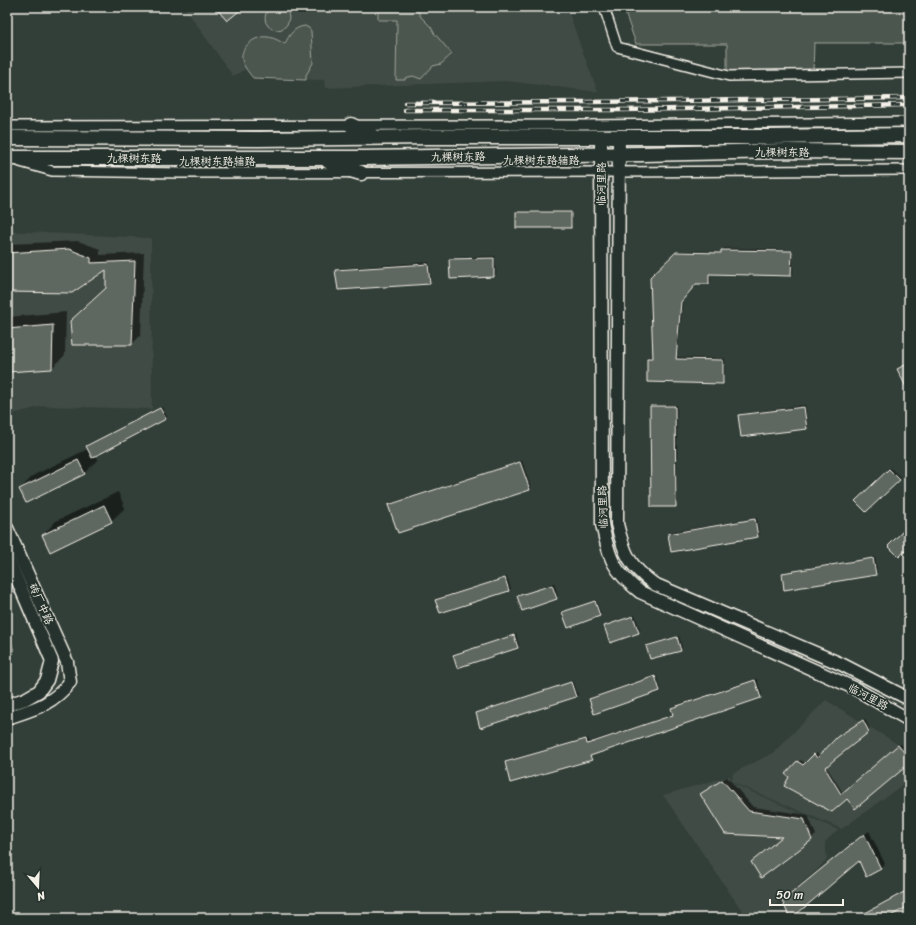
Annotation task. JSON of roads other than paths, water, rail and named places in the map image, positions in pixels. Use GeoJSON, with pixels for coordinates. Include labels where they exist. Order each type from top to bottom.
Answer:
{"type":"FeatureCollection","features":[{"type":"Feature","properties":{"kind":"highway"},"geometry":{"type":"LineString","coordinates":[[352,125],[375,137]]}},
{"type":"Feature","properties":{"kind":"highway","name":"九棵树东路"},"geometry":{"type":"LineString","coordinates":[[7,138],[259,139],[375,137],[762,137],[909,135]]}},
{"type":"Feature","properties":{"kind":"highway","name":"九棵树东路"},"geometry":{"type":"LineString","coordinates":[[7,158],[322,158],[786,151],[908,153]]}},
{"type":"Feature","properties":{"kind":"highway"},"geometry":{"type":"LineString","coordinates":[[322,158],[344,168],[361,172]]}},
{"type":"Feature","properties":{"kind":"main road","name":"临河里路"},"geometry":{"type":"LineString","coordinates":[[601,136],[602,524],[607,548],[616,570],[627,582],[640,592],[854,688],[909,720]]}},
{"type":"Feature","properties":{"kind":"main road","name":"临河里路"},"geometry":{"type":"LineString","coordinates":[[619,136],[617,524],[622,544],[631,563],[640,574],[654,584],[841,664],[909,699]]}},
{"type":"Feature","properties":{"kind":"main road","name":"砖厂中路"},"geometry":{"type":"LineString","coordinates":[[7,528],[68,662],[70,682],[62,692],[42,707],[7,718]]}},
{"type":"Feature","properties":{"kind":"main road","name":"砖厂中路"},"geometry":{"type":"LineString","coordinates":[[7,556],[52,661],[48,680],[39,691],[25,699],[7,705]]}},
{"type":"Feature","properties":{"kind":"street"},"geometry":{"type":"LineString","coordinates":[[604,7],[617,46],[729,76],[909,73]]}},
{"type":"Feature","properties":{"kind":"street"},"geometry":{"type":"LineString","coordinates":[[7,126],[586,125],[909,122]]}},
{"type":"Feature","properties":{"kind":"street","name":"九棵树东路辅路"},"geometry":{"type":"LineString","coordinates":[[7,158],[52,171],[181,173],[909,170]]}},
{"type":"Feature","properties":{"kind":"railway"},"geometry":{"type":"LineString","coordinates":[[405,103],[909,98]]}},
{"type":"Feature","properties":{"kind":"railway"},"geometry":{"type":"LineString","coordinates":[[405,110],[623,110],[909,105]]}}]}
